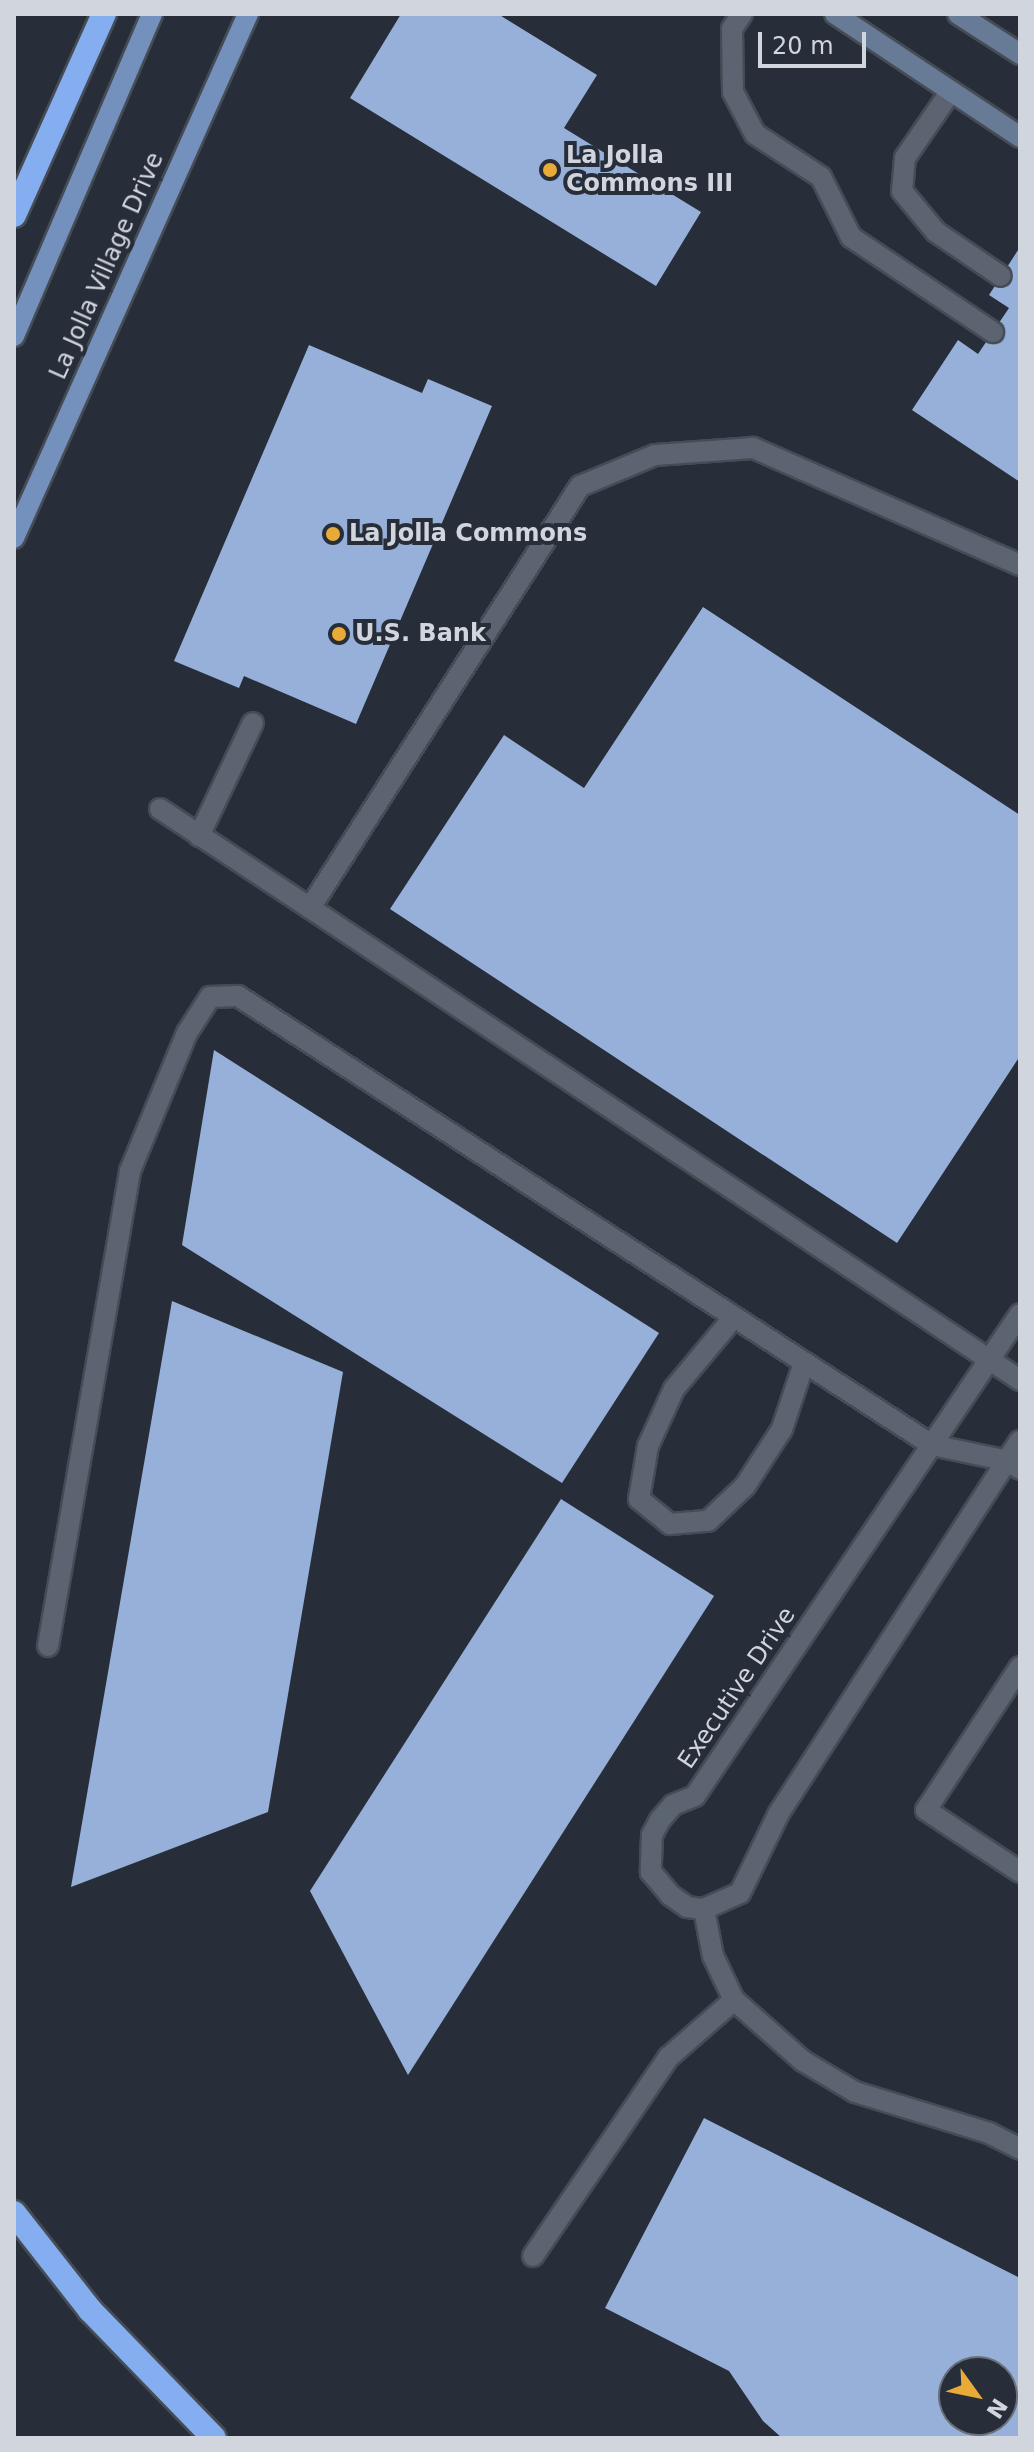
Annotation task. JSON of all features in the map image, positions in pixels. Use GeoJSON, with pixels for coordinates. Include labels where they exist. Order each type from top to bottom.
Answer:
{"type":"FeatureCollection","features":[{"type":"Feature","properties":{"kind":"highway"},"geometry":{"type":"LineString","coordinates":[[14,215],[104,14]]}},
{"type":"Feature","properties":{"kind":"highway"},"geometry":{"type":"LineString","coordinates":[[14,2213],[90,2310],[214,2438]]}},
{"type":"Feature","properties":{"kind":"main road"},"geometry":{"type":"LineString","coordinates":[[14,336],[152,14]]}},
{"type":"Feature","properties":{"kind":"main road","name":"La Jolla Village Drive"},"geometry":{"type":"LineString","coordinates":[[14,538],[248,14]]}},
{"type":"Feature","properties":{"kind":"street"},"geometry":{"type":"LineString","coordinates":[[742,14],[732,29],[733,92],[755,134],[821,177],[851,237],[993,332]]}},
{"type":"Feature","properties":{"kind":"street"},"geometry":{"type":"LineString","coordinates":[[835,14],[1020,137]]}},
{"type":"Feature","properties":{"kind":"street"},"geometry":{"type":"LineString","coordinates":[[958,14],[1020,54]]}},
{"type":"Feature","properties":{"kind":"street"},"geometry":{"type":"LineString","coordinates":[[951,91],[905,158],[902,191],[936,232],[1001,276]]}},
{"type":"Feature","properties":{"kind":"street"},"geometry":{"type":"LineString","coordinates":[[310,908],[580,486],[655,455],[753,448],[1020,565]]}},
{"type":"Feature","properties":{"kind":"street"},"geometry":{"type":"LineString","coordinates":[[199,836],[253,723]]}},
{"type":"Feature","properties":{"kind":"street"},"geometry":{"type":"LineString","coordinates":[[160,809],[1020,1380]]}},
{"type":"Feature","properties":{"kind":"street"},"geometry":{"type":"LineString","coordinates":[[48,1646],[130,1171],[187,1033],[210,997],[238,996],[932,1445],[1014,1465]]}},
{"type":"Feature","properties":{"kind":"street","name":"Executive Drive"},"geometry":{"type":"LineString","coordinates":[[704,1909],[687,1907],[657,1882],[651,1872],[652,1835],[673,1805],[695,1796],[1020,1314]]}},
{"type":"Feature","properties":{"kind":"street"},"geometry":{"type":"LineString","coordinates":[[734,1317],[674,1389],[648,1446],[639,1499],[670,1524],[708,1521],[745,1486],[782,1429],[804,1363]]}},
{"type":"Feature","properties":{"kind":"street"},"geometry":{"type":"LineString","coordinates":[[1020,1441],[1014,1465],[779,1813],[751,1877],[725,1904],[704,1909],[713,1956],[734,2000],[803,2061],[855,2092],[989,2133],[1020,2149]]}},
{"type":"Feature","properties":{"kind":"street"},"geometry":{"type":"LineString","coordinates":[[1020,1667],[926,1810],[1020,1872]]}},
{"type":"Feature","properties":{"kind":"street"},"geometry":{"type":"LineString","coordinates":[[533,2256],[669,2057],[734,2000]]}},
{"type":"Feature","properties":{"kind":"building","name":"La Jolla Commons III"},"geometry":{"type":"Polygon","coordinates":[[[401,14],[498,14],[597,75],[564,128],[701,212],[656,286],[350,98],[401,14]]]}},
{"type":"Feature","properties":{"kind":"building"},"geometry":{"type":"Polygon","coordinates":[[[1020,247],[1020,482],[912,410],[958,340],[978,354],[1009,308],[989,295],[1020,247]]]}},
{"type":"Feature","properties":{"kind":"building","name":"La Jolla Commons"},"geometry":{"type":"Polygon","coordinates":[[[309,345],[422,393],[428,379],[492,406],[356,724],[244,676],[239,688],[174,661],[309,345]]]}},
{"type":"Feature","properties":{"kind":"building"},"geometry":{"type":"Polygon","coordinates":[[[703,607],[1020,815],[1020,1056],[897,1243],[390,909],[504,735],[584,788],[703,607]]]}},
{"type":"Feature","properties":{"kind":"building"},"geometry":{"type":"Polygon","coordinates":[[[214,1050],[659,1333],[562,1483],[182,1245],[214,1050]]]}},
{"type":"Feature","properties":{"kind":"building"},"geometry":{"type":"Polygon","coordinates":[[[172,1301],[343,1372],[268,1812],[71,1887],[172,1301]]]}},
{"type":"Feature","properties":{"kind":"building"},"geometry":{"type":"Polygon","coordinates":[[[561,1499],[714,1596],[408,2075],[310,1891],[561,1499]]]}},
{"type":"Feature","properties":{"kind":"building"},"geometry":{"type":"Polygon","coordinates":[[[704,2118],[1020,2278],[1020,2438],[782,2438],[763,2421],[729,2371],[605,2308],[704,2118]]]}},
{"type":"Feature","properties":{"kind":"place","name":"La Jolla Commons III"},"geometry":{"type":"Point","coordinates":[550,170]}},
{"type":"Feature","properties":{"kind":"place","name":"La Jolla Commons"},"geometry":{"type":"Point","coordinates":[333,534]}},
{"type":"Feature","properties":{"kind":"place","name":"U.S. Bank"},"geometry":{"type":"Point","coordinates":[339,634]}}]}
